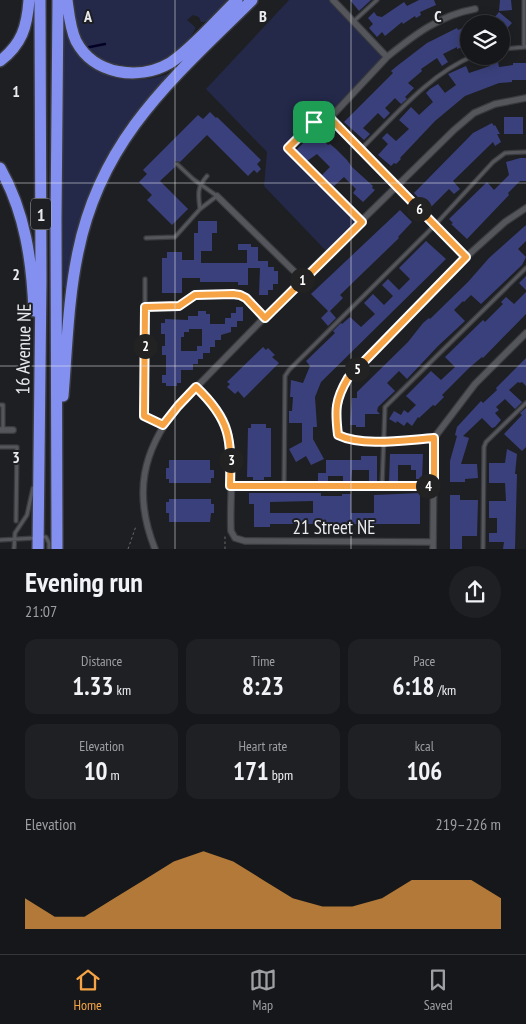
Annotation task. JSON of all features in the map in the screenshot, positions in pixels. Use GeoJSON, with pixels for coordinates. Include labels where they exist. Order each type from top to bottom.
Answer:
{"type":"FeatureCollection","features":[{"type":"Feature","properties":{"kind":"highway"},"geometry":{"type":"LineString","coordinates":[[0,61],[17,45],[22,36],[29,0]]}},
{"type":"Feature","properties":{"kind":"highway","name":"16 Avenue NE"},"geometry":{"type":"LineString","coordinates":[[38,543],[40,0]]}},
{"type":"Feature","properties":{"kind":"highway","name":"16 Avenue NE"},"geometry":{"type":"LineString","coordinates":[[57,549],[56,132],[58,0]]}},
{"type":"Feature","properties":{"kind":"highway"},"geometry":{"type":"LineString","coordinates":[[67,0],[70,24],[77,42],[83,51],[100,65],[110,70],[134,74],[153,70],[171,62],[237,0]]}},
{"type":"Feature","properties":{"kind":"highway"},"geometry":{"type":"LineString","coordinates":[[56,427],[62,398],[75,266],[83,231],[101,180],[126,136],[153,101],[252,0]]}},
{"type":"Feature","properties":{"kind":"highway"},"geometry":{"type":"LineString","coordinates":[[0,168],[16,202],[27,243],[40,363]]}},
{"type":"Feature","properties":{"kind":"street"},"geometry":{"type":"LineString","coordinates":[[333,0],[387,57]]}},
{"type":"Feature","properties":{"kind":"street"},"geometry":{"type":"LineString","coordinates":[[466,257],[330,118],[387,57],[421,30],[459,12],[475,9]]}},
{"type":"Feature","properties":{"kind":"street"},"geometry":{"type":"LineString","coordinates":[[155,549],[147,522],[143,496],[145,470],[152,447],[163,425],[178,406],[302,279],[454,130],[474,114],[495,104],[526,98]]}},
{"type":"Feature","properties":{"kind":"street"},"geometry":{"type":"LineString","coordinates":[[218,196],[302,279]]}},
{"type":"Feature","properties":{"kind":"street"},"geometry":{"type":"LineString","coordinates":[[434,438],[383,441],[348,440],[338,435],[336,411],[339,393],[348,378],[466,257],[505,222],[526,208]]}},
{"type":"Feature","properties":{"kind":"street"},"geometry":{"type":"LineString","coordinates":[[433,549],[434,438],[475,384],[526,333]]}},
{"type":"Feature","properties":{"kind":"street"},"geometry":{"type":"LineString","coordinates":[[196,387],[215,407],[223,419],[229,437],[231,531]]}},
{"type":"Feature","properties":{"kind":"street"},"geometry":{"type":"LineString","coordinates":[[1,430],[13,430]]}},
{"type":"Feature","properties":{"kind":"street","name":"21 Street NE"},"geometry":{"type":"LineString","coordinates":[[231,531],[235,538],[245,541],[433,542]]}},
{"type":"Feature","properties":{"kind":"lane"},"geometry":{"type":"LineString","coordinates":[[354,22],[376,0]]}},
{"type":"Feature","properties":{"kind":"lane"},"geometry":{"type":"LineString","coordinates":[[510,48],[525,47],[524,0]]}},
{"type":"Feature","properties":{"kind":"lane"},"geometry":{"type":"LineString","coordinates":[[360,150],[418,92],[440,74],[460,61]]}},
{"type":"Feature","properties":{"kind":"lane"},"geometry":{"type":"LineString","coordinates":[[330,118],[314,122],[288,148],[362,222]]}},
{"type":"Feature","properties":{"kind":"lane"},"geometry":{"type":"LineString","coordinates":[[284,487],[285,376],[289,370],[435,224],[493,162],[505,153],[526,152]]}},
{"type":"Feature","properties":{"kind":"lane"},"geometry":{"type":"LineString","coordinates":[[146,238],[174,237],[200,209],[218,196],[193,179],[177,164]]}},
{"type":"Feature","properties":{"kind":"lane"},"geometry":{"type":"LineString","coordinates":[[200,209],[197,192],[208,176]]}},
{"type":"Feature","properties":{"kind":"lane"},"geometry":{"type":"LineString","coordinates":[[382,486],[385,407],[526,268]]}},
{"type":"Feature","properties":{"kind":"lane"},"geometry":{"type":"LineString","coordinates":[[145,279],[144,416],[163,425]]}},
{"type":"Feature","properties":{"kind":"lane"},"geometry":{"type":"LineString","coordinates":[[145,307],[179,306],[195,295],[233,294],[246,298],[265,318]]}},
{"type":"Feature","properties":{"kind":"lane"},"geometry":{"type":"LineString","coordinates":[[483,549],[484,447],[486,442],[526,403]]}},
{"type":"Feature","properties":{"kind":"lane"},"geometry":{"type":"LineString","coordinates":[[0,406],[3,406],[1,430]]}},
{"type":"Feature","properties":{"kind":"lane"},"geometry":{"type":"LineString","coordinates":[[0,447],[17,447],[16,521]]}},
{"type":"Feature","properties":{"kind":"lane"},"geometry":{"type":"LineString","coordinates":[[14,549],[15,533],[25,520],[29,509],[39,452]]}},
{"type":"Feature","properties":{"kind":"lane"},"geometry":{"type":"LineString","coordinates":[[230,486],[434,486]]}},
{"type":"Feature","properties":{"kind":"lane"},"geometry":{"type":"LineString","coordinates":[[0,540],[14,539],[38,543],[46,537],[49,549]]}},
{"type":"Feature","properties":{"kind":"path"},"geometry":{"type":"LineString","coordinates":[[128,549],[136,526]]}},
{"type":"Feature","properties":{"kind":"path"},"geometry":{"type":"LineString","coordinates":[[225,549],[225,535],[231,531]]}},
{"type":"Feature","properties":{"kind":"shaded area"},"geometry":{"type":"Polygon","coordinates":[[[70,0],[231,0],[217,14],[205,22],[201,22],[199,17],[193,15],[187,20],[195,27],[194,32],[185,43],[166,58],[154,64],[127,68],[101,60],[90,52],[79,37],[70,0]]]}},
{"type":"Feature","properties":{"kind":"shaded area"},"geometry":{"type":"Polygon","coordinates":[[[289,0],[333,0],[387,57],[330,118],[314,122],[289,148],[362,222],[329,254],[264,186],[267,152],[206,89],[289,0]]]}},
{"type":"Feature","properties":{"kind":"shaded area"},"geometry":{"type":"Polygon","coordinates":[[[65,27],[73,46],[85,61],[105,74],[117,77],[141,79],[165,75],[175,70],[189,56],[109,155],[67,288],[64,288],[63,284],[61,189],[65,27]]]}},
{"type":"Feature","properties":{"kind":"building"},"geometry":{"type":"Polygon","coordinates":[[[350,0],[371,0],[359,11],[350,0]]]}},
{"type":"Feature","properties":{"kind":"building"},"geometry":{"type":"Polygon","coordinates":[[[419,0],[434,0],[436,5],[420,12],[421,15],[416,18],[415,16],[403,24],[402,22],[385,36],[382,32],[377,37],[369,28],[373,24],[368,18],[374,12],[377,16],[382,17],[404,2],[407,6],[419,0]]]}},
{"type":"Feature","properties":{"kind":"building"},"geometry":{"type":"Polygon","coordinates":[[[500,0],[511,0],[512,10],[499,11],[500,0]]]}},
{"type":"Feature","properties":{"kind":"building"},"geometry":{"type":"Polygon","coordinates":[[[457,28],[460,29],[460,48],[457,49],[457,47],[443,54],[448,62],[442,66],[437,58],[421,69],[422,71],[408,83],[414,88],[405,97],[407,99],[401,104],[395,98],[385,108],[390,113],[384,119],[378,113],[363,128],[370,134],[364,140],[344,122],[393,73],[391,71],[427,43],[457,28]]]}},
{"type":"Feature","properties":{"kind":"building"},"geometry":{"type":"Polygon","coordinates":[[[513,63],[526,63],[526,80],[512,80],[512,82],[499,83],[465,96],[435,121],[396,164],[394,163],[391,166],[378,155],[388,144],[382,138],[387,133],[396,141],[409,129],[399,120],[411,107],[419,115],[433,102],[426,93],[430,89],[438,84],[445,93],[456,85],[448,74],[466,66],[469,73],[499,65],[499,67],[513,65],[513,63]]]}},
{"type":"Feature","properties":{"kind":"building"},"geometry":{"type":"Polygon","coordinates":[[[210,112],[261,160],[257,164],[261,169],[257,173],[254,170],[248,176],[207,135],[180,162],[175,161],[175,167],[160,181],[188,209],[172,225],[147,200],[152,195],[139,182],[147,174],[143,170],[198,115],[203,119],[210,112]]]}},
{"type":"Feature","properties":{"kind":"building"},"geometry":{"type":"Polygon","coordinates":[[[504,117],[523,117],[523,134],[504,134],[504,117]]]}},
{"type":"Feature","properties":{"kind":"building"},"geometry":{"type":"Polygon","coordinates":[[[492,123],[500,134],[497,134],[501,142],[495,146],[493,142],[453,181],[460,189],[454,194],[449,189],[429,209],[414,193],[473,133],[492,123]]]}},
{"type":"Feature","properties":{"kind":"building"},"geometry":{"type":"Polygon","coordinates":[[[316,133],[328,145],[330,144],[336,149],[373,186],[372,188],[375,190],[363,202],[353,193],[356,189],[344,177],[334,186],[322,175],[330,167],[317,154],[307,161],[296,150],[316,133]]]}},
{"type":"Feature","properties":{"kind":"building"},"geometry":{"type":"Polygon","coordinates":[[[526,158],[526,181],[520,181],[467,239],[451,224],[453,223],[449,219],[487,182],[494,190],[509,175],[506,162],[526,158]]]}},
{"type":"Feature","properties":{"kind":"building"},"geometry":{"type":"Polygon","coordinates":[[[400,210],[412,222],[399,238],[340,295],[343,298],[330,311],[336,318],[328,326],[321,318],[328,311],[311,294],[400,210]]]}},
{"type":"Feature","properties":{"kind":"building"},"geometry":{"type":"Polygon","coordinates":[[[198,221],[217,221],[217,233],[212,233],[212,251],[201,251],[201,263],[247,263],[247,250],[238,250],[238,244],[251,244],[251,247],[258,247],[258,261],[268,261],[268,267],[274,267],[274,271],[278,271],[278,284],[273,284],[273,290],[268,290],[268,295],[259,295],[260,268],[248,268],[248,285],[238,285],[238,282],[200,282],[200,278],[182,278],[182,293],[162,293],[162,258],[167,258],[167,252],[182,252],[182,260],[194,260],[194,233],[198,233],[198,221]]]}},
{"type":"Feature","properties":{"kind":"building"},"geometry":{"type":"Polygon","coordinates":[[[526,225],[526,241],[518,249],[526,257],[522,265],[481,304],[471,295],[463,301],[454,310],[465,321],[407,379],[399,371],[387,383],[395,391],[378,407],[377,411],[380,414],[365,414],[365,427],[350,425],[352,398],[357,398],[357,392],[408,342],[423,323],[430,319],[468,282],[489,258],[526,225]]]}},
{"type":"Feature","properties":{"kind":"building"},"geometry":{"type":"Polygon","coordinates":[[[426,241],[446,259],[321,382],[315,397],[317,427],[313,427],[313,439],[324,459],[311,465],[306,456],[296,462],[289,449],[302,442],[302,423],[289,423],[289,411],[292,411],[293,397],[290,397],[291,380],[303,383],[310,366],[306,361],[335,333],[333,331],[341,323],[350,317],[361,327],[375,314],[364,303],[373,294],[384,305],[393,296],[382,285],[388,279],[399,290],[410,279],[399,268],[426,241]]]}},
{"type":"Feature","properties":{"kind":"building"},"geometry":{"type":"Polygon","coordinates":[[[526,276],[526,290],[519,283],[526,276]]]}},
{"type":"Feature","properties":{"kind":"building"},"geometry":{"type":"Polygon","coordinates":[[[526,292],[526,314],[483,358],[469,368],[442,395],[444,397],[435,406],[433,405],[418,417],[412,426],[407,422],[404,426],[397,421],[396,423],[389,419],[394,411],[401,415],[404,410],[408,413],[416,405],[406,396],[431,371],[441,380],[455,367],[445,357],[483,320],[485,322],[503,304],[501,302],[506,297],[514,304],[526,292]]]}},
{"type":"Feature","properties":{"kind":"building"},"geometry":{"type":"Polygon","coordinates":[[[236,307],[243,307],[243,321],[237,321],[237,327],[231,327],[231,332],[221,335],[221,340],[215,340],[215,347],[210,347],[210,353],[203,353],[203,359],[198,359],[198,364],[193,364],[193,370],[181,370],[181,383],[177,383],[177,386],[166,386],[166,383],[162,383],[162,375],[166,375],[166,355],[162,355],[162,346],[165,346],[165,334],[161,334],[161,323],[165,323],[165,319],[188,320],[188,316],[198,316],[198,311],[206,311],[206,314],[210,314],[210,324],[225,324],[225,318],[231,318],[231,313],[236,313],[236,307]],[[189,329],[189,332],[184,332],[184,337],[181,337],[181,351],[197,351],[197,346],[202,346],[202,329],[189,329]]]}},
{"type":"Feature","properties":{"kind":"building"},"geometry":{"type":"Polygon","coordinates":[[[263,347],[266,350],[268,348],[275,355],[272,357],[279,363],[244,398],[238,391],[235,394],[227,387],[230,384],[227,382],[263,347]]]}},
{"type":"Feature","properties":{"kind":"building"},"geometry":{"type":"Polygon","coordinates":[[[526,358],[526,386],[522,382],[518,382],[509,390],[522,402],[515,409],[505,399],[496,407],[499,410],[495,413],[501,420],[495,427],[492,428],[482,418],[463,436],[469,438],[461,464],[477,464],[478,478],[465,479],[465,482],[450,482],[450,461],[457,436],[455,435],[457,427],[481,401],[483,403],[497,390],[496,388],[526,358]]]}},
{"type":"Feature","properties":{"kind":"building"},"geometry":{"type":"Polygon","coordinates":[[[526,408],[526,447],[522,451],[504,434],[526,408]]]}},
{"type":"Feature","properties":{"kind":"building"},"geometry":{"type":"Polygon","coordinates":[[[251,424],[266,424],[266,428],[271,428],[271,477],[264,477],[264,480],[253,480],[253,477],[247,477],[248,428],[251,428],[251,424]]]}},
{"type":"Feature","properties":{"kind":"building"},"geometry":{"type":"Polygon","coordinates":[[[507,449],[517,454],[515,474],[517,474],[515,549],[503,549],[504,542],[489,542],[489,533],[497,533],[497,518],[489,518],[489,501],[506,501],[505,483],[489,483],[489,463],[505,463],[507,449]]]}},
{"type":"Feature","properties":{"kind":"building"},"geometry":{"type":"Polygon","coordinates":[[[390,454],[423,454],[422,479],[416,479],[416,470],[411,470],[411,465],[398,465],[398,482],[389,482],[390,454]]]}},
{"type":"Feature","properties":{"kind":"building"},"geometry":{"type":"Polygon","coordinates":[[[361,456],[377,456],[377,482],[369,481],[369,470],[352,470],[351,481],[343,481],[343,476],[328,476],[328,482],[318,482],[318,473],[326,473],[326,460],[361,460],[361,456]]]}},
{"type":"Feature","properties":{"kind":"building"},"geometry":{"type":"Polygon","coordinates":[[[169,460],[210,460],[210,470],[214,470],[214,478],[211,478],[211,483],[169,483],[169,479],[166,479],[166,468],[169,468],[169,460]]]}},
{"type":"Feature","properties":{"kind":"building"},"geometry":{"type":"Polygon","coordinates":[[[249,493],[321,493],[321,496],[351,494],[351,513],[374,513],[374,495],[420,493],[420,524],[270,524],[270,527],[254,527],[254,504],[249,504],[249,493]],[[313,501],[270,502],[270,513],[313,513],[313,501]]]}},
{"type":"Feature","properties":{"kind":"building"},"geometry":{"type":"Polygon","coordinates":[[[450,495],[460,495],[460,500],[478,500],[477,536],[462,536],[462,549],[450,549],[450,495]]]}},
{"type":"Feature","properties":{"kind":"building"},"geometry":{"type":"Polygon","coordinates":[[[169,499],[211,499],[211,504],[214,504],[214,513],[211,513],[210,522],[169,522],[169,513],[166,513],[166,502],[169,502],[169,499]]]}},
{"type":"Feature","properties":{"kind":"waterway"},"geometry":{"type":"LineString","coordinates":[[85,48],[105,44]]}},
{"type":"Feature","properties":{"kind":"route"},"geometry":{"type":"LineString","coordinates":[[330,118],[466,257],[348,378],[339,393],[336,411],[338,435],[348,440],[383,441],[434,438],[434,486],[230,486],[231,453],[229,437],[223,419],[215,407],[196,387],[163,425],[144,416],[145,307],[179,306],[195,295],[233,294],[246,298],[265,318],[302,279],[362,222],[288,148],[314,122],[330,118]]}}]}
